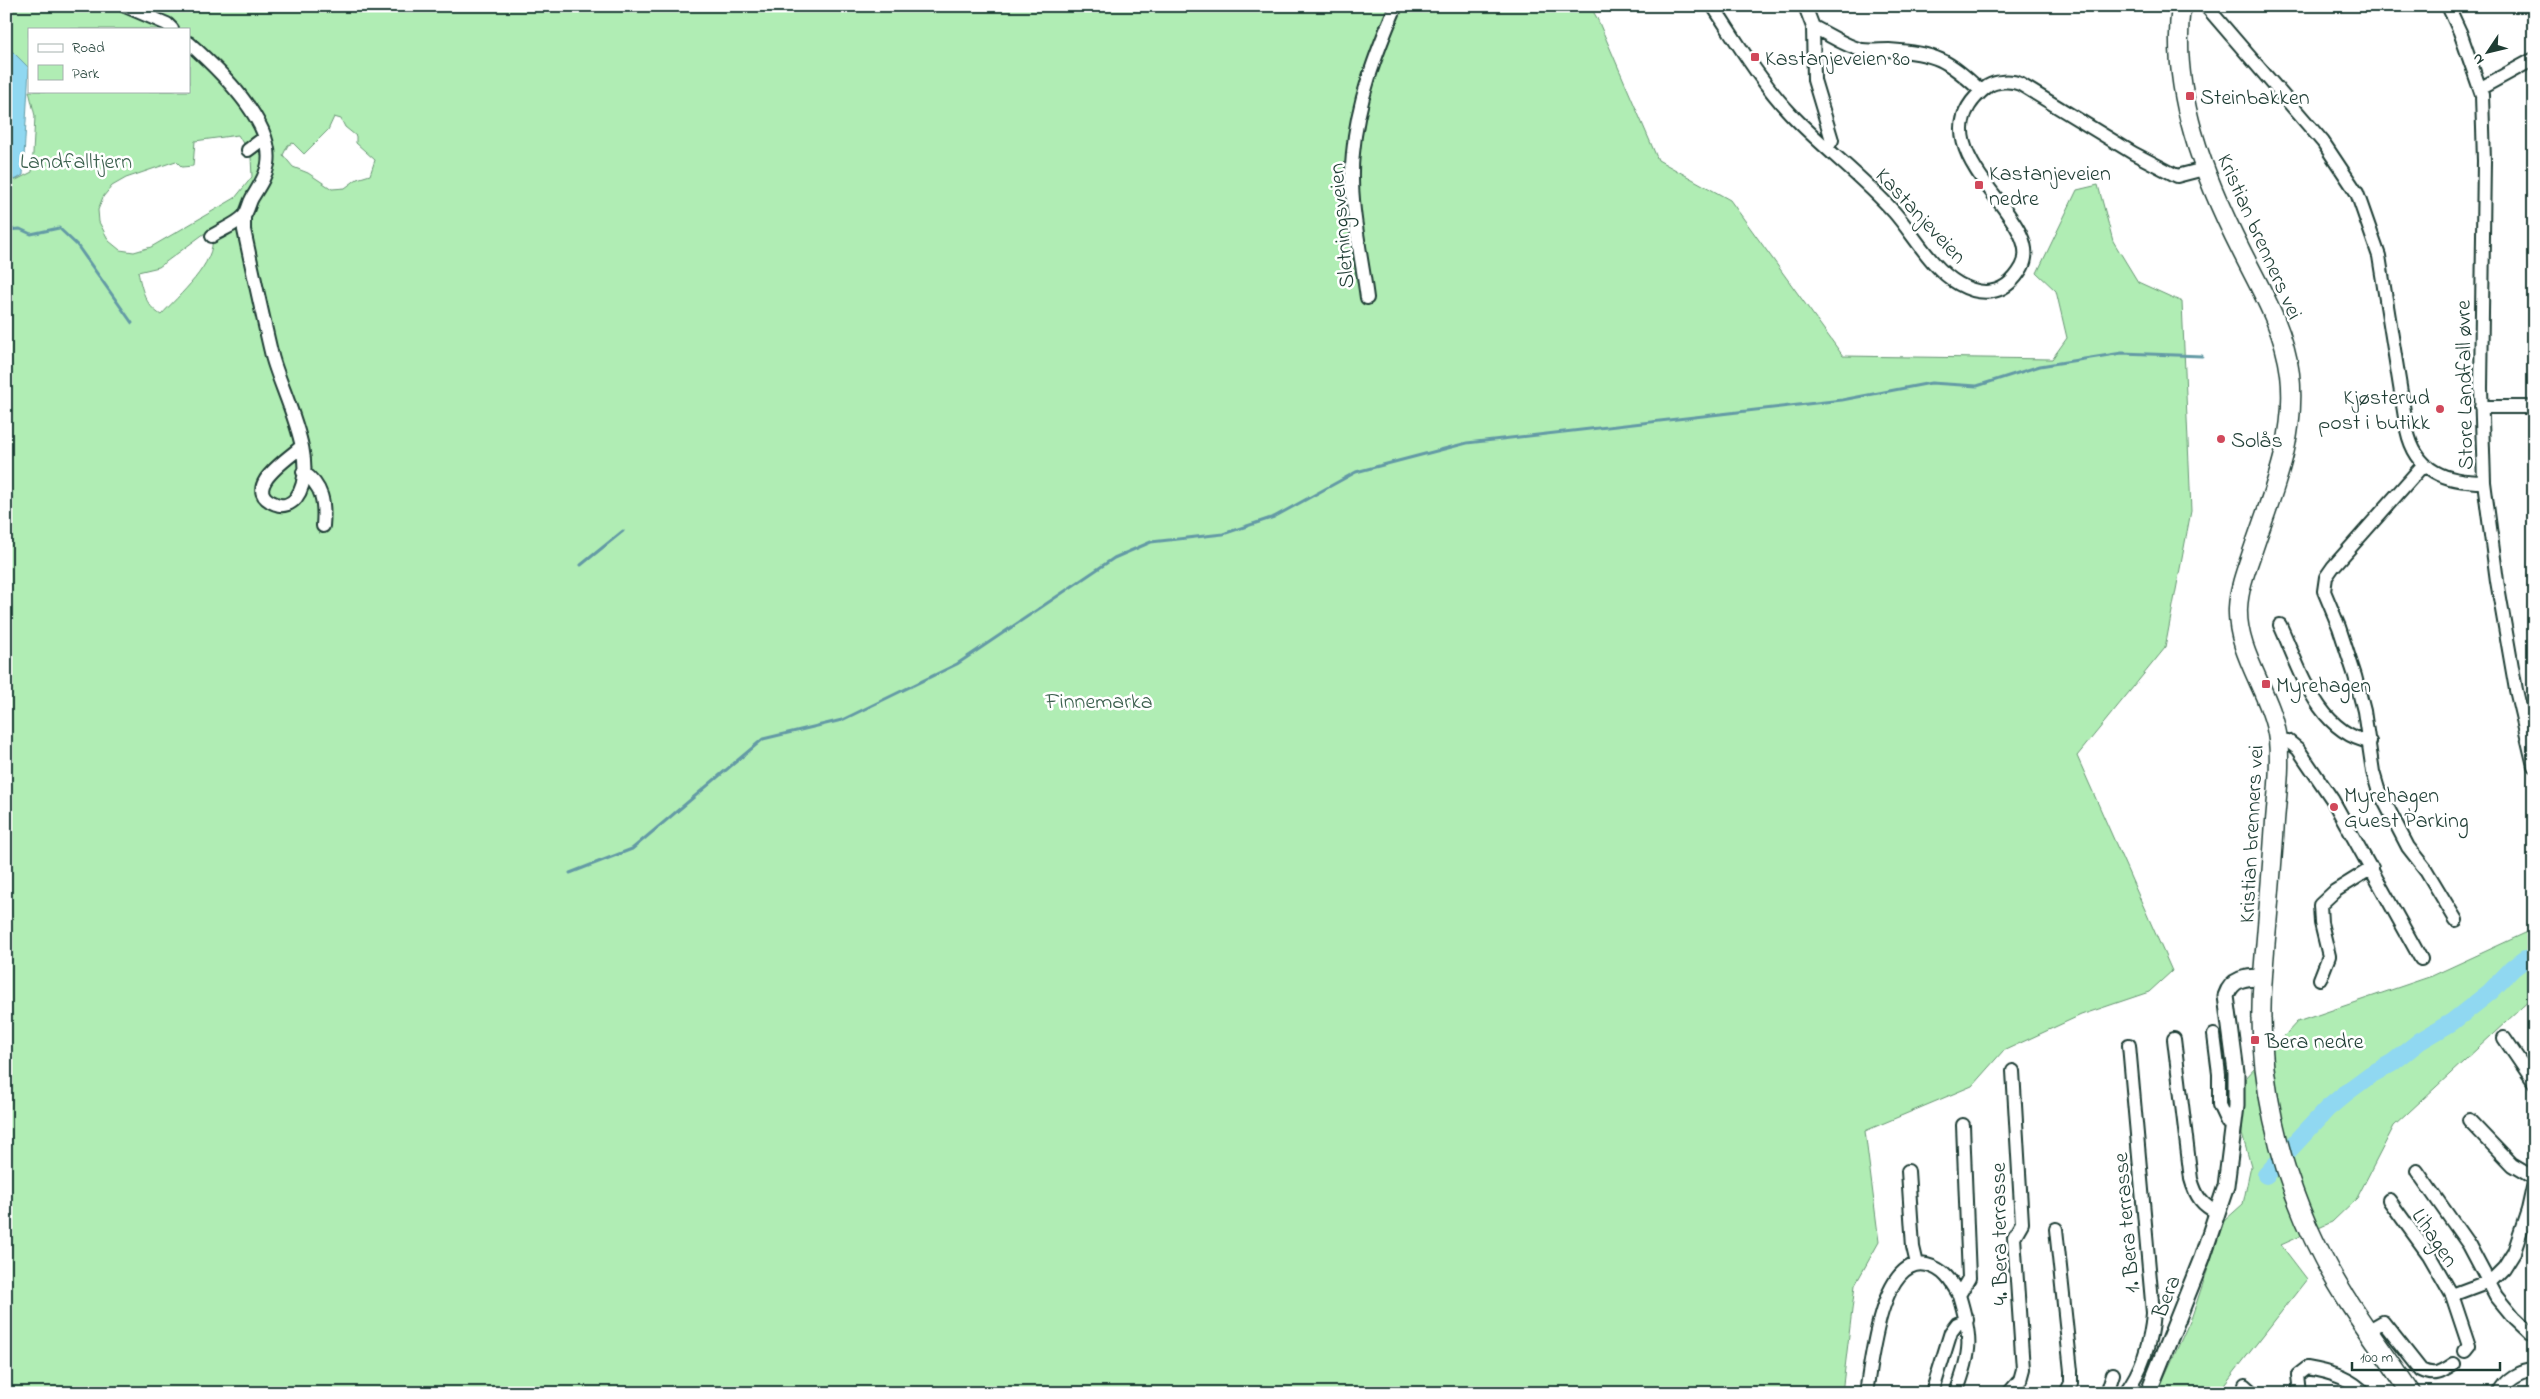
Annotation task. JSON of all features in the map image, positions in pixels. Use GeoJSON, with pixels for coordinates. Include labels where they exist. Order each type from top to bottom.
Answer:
{"type":"FeatureCollection","features":[{"type":"Feature","properties":{"kind":"main road","name":"Kristian brenners vei"},"geometry":{"type":"LineString","coordinates":[[2181,6],[2179,30],[2182,74],[2190,120],[2204,170],[2228,224],[2271,306],[2285,350],[2289,371],[2291,410],[2285,454],[2244,578],[2238,611],[2242,638],[2268,706],[2278,740],[2270,903],[2263,977],[2263,1045],[2280,1152],[2294,1194],[2324,1261],[2376,1326],[2412,1393]]}},
{"type":"Feature","properties":{"kind":"street"},"geometry":{"type":"LineString","coordinates":[[125,6],[167,24],[171,28]]}},
{"type":"Feature","properties":{"kind":"street","name":"Sletningsveien"},"geometry":{"type":"LineString","coordinates":[[1367,298],[1354,200],[1353,155],[1358,118],[1381,42],[1396,6]]}},
{"type":"Feature","properties":{"kind":"street","name":"Kastanjeveien"},"geometry":{"type":"LineString","coordinates":[[1713,6],[1760,76],[1790,112],[1861,178],[1894,212],[1942,271],[1960,284],[1981,292],[2000,290],[2015,280],[2024,263],[2024,241],[2014,221],[1969,159],[1963,138],[1964,116],[1973,99],[1981,91]]}},
{"type":"Feature","properties":{"kind":"street"},"geometry":{"type":"LineString","coordinates":[[1805,6],[1812,27],[1814,80],[1832,140],[1827,148]]}},
{"type":"Feature","properties":{"kind":"street"},"geometry":{"type":"LineString","coordinates":[[2206,6],[2323,142],[2357,193],[2379,256],[2409,439],[2424,464],[2451,480],[2484,482]]}},
{"type":"Feature","properties":{"kind":"street","name":"Store Landfall øvre"},"geometry":{"type":"LineString","coordinates":[[2448,6],[2481,88],[2484,161],[2481,407],[2484,482],[2499,590],[2516,690],[2534,766]]}},
{"type":"Feature","properties":{"kind":"street"},"geometry":{"type":"LineString","coordinates":[[1812,27],[1852,47],[1863,50],[1918,53],[1940,58],[1952,65],[1981,91],[1991,84],[2013,80],[2038,93],[2157,167],[2177,176],[2204,170]]}},
{"type":"Feature","properties":{"kind":"street"},"geometry":{"type":"LineString","coordinates":[[190,44],[211,63],[244,99],[256,119],[264,138],[269,163],[263,180],[244,216],[244,230],[273,360],[301,437],[304,472],[300,492],[293,501],[286,505],[277,505],[266,497],[263,490],[264,482],[270,472],[301,448]]}},
{"type":"Feature","properties":{"kind":"street"},"geometry":{"type":"LineString","coordinates":[[2481,88],[2534,58]]}},
{"type":"Feature","properties":{"kind":"street"},"geometry":{"type":"LineString","coordinates":[[248,150],[264,138]]}},
{"type":"Feature","properties":{"kind":"street"},"geometry":{"type":"LineString","coordinates":[[212,236],[244,216]]}},
{"type":"Feature","properties":{"kind":"street"},"geometry":{"type":"LineString","coordinates":[[2481,407],[2534,407]]}},
{"type":"Feature","properties":{"kind":"street"},"geometry":{"type":"LineString","coordinates":[[2424,464],[2333,567],[2323,584],[2355,676],[2370,742],[2374,772],[2386,808],[2408,847],[2426,870],[2456,920]]}},
{"type":"Feature","properties":{"kind":"street"},"geometry":{"type":"LineString","coordinates":[[304,472],[320,487],[324,501],[323,526]]}},
{"type":"Feature","properties":{"kind":"street"},"geometry":{"type":"LineString","coordinates":[[2280,625],[2318,705],[2328,718],[2342,732],[2357,739],[2370,742]]}},
{"type":"Feature","properties":{"kind":"street"},"geometry":{"type":"LineString","coordinates":[[2278,740],[2288,741],[2298,749],[2332,799],[2421,959]]}},
{"type":"Feature","properties":{"kind":"street"},"geometry":{"type":"LineString","coordinates":[[2320,979],[2329,956],[2320,923],[2320,906],[2335,891],[2372,868]]}},
{"type":"Feature","properties":{"kind":"street","name":"Bera"},"geometry":{"type":"LineString","coordinates":[[2148,1393],[2160,1369],[2218,1213],[2226,1186],[2235,1123],[2236,1072],[2226,996],[2231,986],[2239,979],[2263,977]]}},
{"type":"Feature","properties":{"kind":"street"},"geometry":{"type":"LineString","coordinates":[[2214,1035],[2219,1105],[2227,1122],[2235,1123]]}},
{"type":"Feature","properties":{"kind":"street"},"geometry":{"type":"LineString","coordinates":[[2504,1038],[2534,1082]]}},
{"type":"Feature","properties":{"kind":"street"},"geometry":{"type":"LineString","coordinates":[[2174,1039],[2194,1192],[2200,1202],[2218,1213]]}},
{"type":"Feature","properties":{"kind":"street","name":"1. Bera terrasse"},"geometry":{"type":"LineString","coordinates":[[2125,1393],[2132,1383],[2148,1346],[2153,1313],[2129,1044]]}},
{"type":"Feature","properties":{"kind":"street","name":"4. Bera terrasse"},"geometry":{"type":"LineString","coordinates":[[2009,1393],[2020,1380],[2023,1369],[2014,1237],[2022,1223],[2013,1071]]}},
{"type":"Feature","properties":{"kind":"street"},"geometry":{"type":"LineString","coordinates":[[2469,1120],[2512,1165],[2534,1178]]}},
{"type":"Feature","properties":{"kind":"street"},"geometry":{"type":"LineString","coordinates":[[2534,1121],[2534,1140]]}},
{"type":"Feature","properties":{"kind":"street"},"geometry":{"type":"LineString","coordinates":[[1959,1296],[1969,1278],[1963,1125]]}},
{"type":"Feature","properties":{"kind":"street"},"geometry":{"type":"LineString","coordinates":[[1908,1170],[1917,1264]]}},
{"type":"Feature","properties":{"kind":"street"},"geometry":{"type":"LineString","coordinates":[[2417,1171],[2468,1245],[2487,1283],[2514,1318],[2533,1333]]}},
{"type":"Feature","properties":{"kind":"street","name":"Lihagen"},"geometry":{"type":"LineString","coordinates":[[2452,1295],[2487,1283],[2498,1276],[2514,1252],[2528,1210],[2534,1183]]}},
{"type":"Feature","properties":{"kind":"street","name":"Lihagen"},"geometry":{"type":"LineString","coordinates":[[2389,1200],[2429,1255],[2452,1295],[2467,1334],[2469,1346],[2465,1351]]}},
{"type":"Feature","properties":{"kind":"street"},"geometry":{"type":"LineString","coordinates":[[2056,1229],[2070,1371],[2070,1383],[2066,1393]]}},
{"type":"Feature","properties":{"kind":"street"},"geometry":{"type":"LineString","coordinates":[[1866,1393],[1883,1304],[1897,1279],[1906,1270],[1917,1264],[1937,1268],[1950,1279],[1959,1296],[1967,1320],[1970,1341],[1969,1355],[1956,1393]]}},
{"type":"Feature","properties":{"kind":"street"},"geometry":{"type":"LineString","coordinates":[[1932,1393],[1951,1332],[1957,1324],[1967,1320]]}},
{"type":"Feature","properties":{"kind":"street"},"geometry":{"type":"LineString","coordinates":[[2376,1326],[2421,1370],[2436,1375],[2454,1364]]}},
{"type":"Feature","properties":{"kind":"street"},"geometry":{"type":"LineString","coordinates":[[2300,1393],[2298,1375],[2307,1368],[2320,1370],[2354,1383],[2364,1393]]}},
{"type":"Feature","properties":{"kind":"street"},"geometry":{"type":"LineString","coordinates":[[2499,1393],[2509,1380],[2521,1372],[2534,1370]]}},
{"type":"Feature","properties":{"kind":"street"},"geometry":{"type":"LineString","coordinates":[[2107,1393],[2113,1374]]}},
{"type":"Feature","properties":{"kind":"green space","name":"Finnemarka"},"geometry":{"type":"Polygon","coordinates":[[[6,6],[1590,6],[1597,18],[1658,160],[1730,200],[1843,356],[2052,359],[2067,338],[2056,291],[2037,273],[2077,190],[2098,185],[2113,241],[2138,282],[2182,302],[2191,511],[2165,648],[2077,756],[2172,971],[2149,992],[2081,1015],[2003,1051],[1972,1086],[1865,1131],[1879,1242],[1855,1285],[1842,1393],[6,1393],[6,176],[16,180],[32,172],[35,116],[29,92],[190,92],[190,28],[28,28],[28,67],[6,45],[6,6]],[[334,117],[328,130],[304,154],[293,143],[288,145],[283,155],[293,167],[308,173],[332,189],[345,188],[357,179],[370,175],[375,160],[356,143],[356,136],[345,127],[341,119],[334,117]],[[238,135],[195,141],[193,166],[182,167],[176,161],[126,178],[112,186],[103,197],[98,210],[99,222],[109,241],[120,250],[134,252],[151,247],[235,198],[252,177],[251,157],[238,135]],[[205,233],[159,267],[138,272],[148,302],[161,315],[186,289],[203,268],[209,257],[212,236],[205,233]]]}},
{"type":"Feature","properties":{"kind":"green space"},"geometry":{"type":"Polygon","coordinates":[[[2534,929],[2534,996],[2394,1126],[2357,1198],[2332,1222],[2281,1245],[2307,1279],[2218,1393],[2157,1393],[2192,1316],[2224,1221],[2243,1204],[2251,1166],[2242,1134],[2245,1079],[2297,1022],[2432,976],[2534,929]]]}},
{"type":"Feature","properties":{"kind":"water","name":"Landfalltjern"},"geometry":{"type":"Polygon","coordinates":[[[6,45],[28,67],[28,86],[23,175],[15,180],[6,176],[6,45]]]}},
{"type":"Feature","properties":{"kind":"waterway"},"geometry":{"type":"LineString","coordinates":[[6,230],[20,229],[31,234],[59,228],[77,245],[132,323]]}},
{"type":"Feature","properties":{"kind":"waterway"},"geometry":{"type":"LineString","coordinates":[[570,873],[632,849],[763,739],[842,720],[957,664],[1114,558],[1151,542],[1223,534],[1274,517],[1356,472],[1467,443],[1842,400],[1931,383],[1977,386],[2040,366],[2122,353],[2202,356]]}},
{"type":"Feature","properties":{"kind":"waterway"},"geometry":{"type":"LineString","coordinates":[[581,565],[623,531]]}},
{"type":"Feature","properties":{"kind":"waterway"},"geometry":{"type":"LineString","coordinates":[[2266,1175],[2327,1109],[2347,1092],[2370,1075],[2392,1063],[2420,1041],[2452,1022],[2490,992],[2513,968],[2525,959],[2534,957]]}},
{"type":"Feature","properties":{"kind":"place","name":"Kastanjeveien 80"},"geometry":{"type":"Point","coordinates":[1755,57]}},
{"type":"Feature","properties":{"kind":"place","name":"Steinbakken"},"geometry":{"type":"Point","coordinates":[2190,96]}},
{"type":"Feature","properties":{"kind":"place","name":"Kastanjeveien nedre"},"geometry":{"type":"Point","coordinates":[1979,185]}},
{"type":"Feature","properties":{"kind":"place","name":"Kjøsterud post i butikk"},"geometry":{"type":"Point","coordinates":[2440,409]}},
{"type":"Feature","properties":{"kind":"place","name":"Solås"},"geometry":{"type":"Point","coordinates":[2221,439]}},
{"type":"Feature","properties":{"kind":"place","name":"Myrehagen"},"geometry":{"type":"Point","coordinates":[2266,684]}},
{"type":"Feature","properties":{"kind":"place","name":"Myrehagen Guest Parking"},"geometry":{"type":"Point","coordinates":[2334,807]}},
{"type":"Feature","properties":{"kind":"place","name":"Bera nedre"},"geometry":{"type":"Point","coordinates":[2255,1040]}}]}
